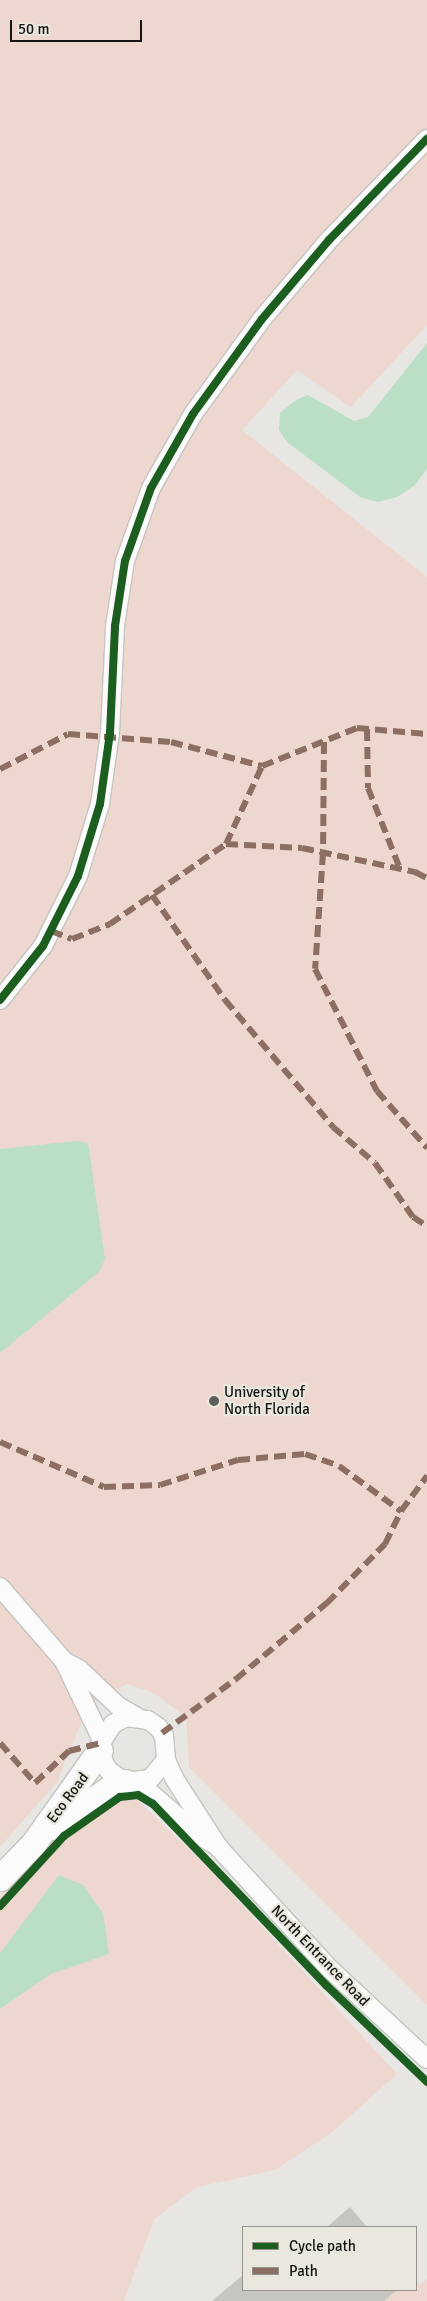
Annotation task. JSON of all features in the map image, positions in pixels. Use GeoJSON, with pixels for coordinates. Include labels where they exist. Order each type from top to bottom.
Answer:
{"type":"FeatureCollection","features":[{"type":"Feature","properties":{"kind":"street"},"geometry":{"type":"LineString","coordinates":[[0,1000],[47,938],[78,876],[100,804],[110,733],[115,626],[125,561],[151,488],[193,414],[262,319],[329,240],[425,145]]}},
{"type":"Feature","properties":{"kind":"street"},"geometry":{"type":"LineString","coordinates":[[0,1587],[64,1661],[101,1745],[109,1771],[132,1782],[200,1836],[219,1848]]}},
{"type":"Feature","properties":{"kind":"street"},"geometry":{"type":"LineString","coordinates":[[64,1661],[80,1670],[118,1706],[158,1727],[164,1736],[166,1760],[219,1848]]}},
{"type":"Feature","properties":{"kind":"street"},"geometry":{"type":"LineString","coordinates":[[101,1745],[113,1724],[137,1717]]}},
{"type":"Feature","properties":{"kind":"street","name":"Eco Road"},"geometry":{"type":"LineString","coordinates":[[0,1878],[33,1844],[101,1745]]}},
{"type":"Feature","properties":{"kind":"street"},"geometry":{"type":"LineString","coordinates":[[132,1782],[159,1772],[166,1760]]}},
{"type":"Feature","properties":{"kind":"street","name":"Eco Road"},"geometry":{"type":"LineString","coordinates":[[33,1844],[114,1786],[132,1782]]}},
{"type":"Feature","properties":{"kind":"street","name":"North Entrance Road"},"geometry":{"type":"LineString","coordinates":[[219,1848],[330,1969],[427,2059]]}},
{"type":"Feature","properties":{"kind":"shaded area","name":"University of North Florida"},"geometry":{"type":"Polygon","coordinates":[[[0,0],[427,0],[427,325],[351,407],[297,370],[242,430],[427,577],[427,2005],[189,1767],[186,1717],[154,1693],[127,1684],[88,1706],[57,1782],[0,1847],[0,0]]]}},
{"type":"Feature","properties":{"kind":"shaded area"},"geometry":{"type":"Polygon","coordinates":[[[427,343],[427,469],[415,485],[397,497],[378,502],[360,497],[287,442],[279,430],[280,413],[296,400],[308,395],[354,421],[368,417],[427,343]]]}},
{"type":"Feature","properties":{"kind":"shaded area"},"geometry":{"type":"Polygon","coordinates":[[[76,1141],[88,1143],[105,1259],[100,1271],[0,1353],[0,1149],[76,1141]]]}},
{"type":"Feature","properties":{"kind":"shaded area"},"geometry":{"type":"Polygon","coordinates":[[[129,1792],[209,1869],[397,2074],[331,2133],[275,2170],[197,2187],[154,2219],[124,2301],[0,2301],[0,1897],[38,1852],[129,1792]]]}},
{"type":"Feature","properties":{"kind":"shaded area"},"geometry":{"type":"Polygon","coordinates":[[[59,1875],[83,1885],[103,1913],[109,1954],[51,1974],[0,2009],[0,1953],[59,1875]]]}},
{"type":"Feature","properties":{"kind":"shaded area"},"geometry":{"type":"Polygon","coordinates":[[[242,2276],[242,2291],[417,2291],[417,2281],[420,2285],[427,2279],[427,2301],[212,2301],[242,2276]]]}},
{"type":"Feature","properties":{"kind":"building"},"geometry":{"type":"Polygon","coordinates":[[[350,2207],[366,2226],[328,2226],[350,2207]]]}},
{"type":"Feature","properties":{"kind":"building"},"geometry":{"type":"Polygon","coordinates":[[[242,2276],[242,2291],[396,2291],[384,2301],[212,2301],[242,2276]]]}},
{"type":"Feature","properties":{"kind":"marked path"},"geometry":{"type":"LineString","coordinates":[[226,844],[262,766],[357,728],[427,734]]}},
{"type":"Feature","properties":{"kind":"marked path"},"geometry":{"type":"LineString","coordinates":[[367,729],[368,788],[400,869]]}},
{"type":"Feature","properties":{"kind":"marked path"},"geometry":{"type":"LineString","coordinates":[[0,769],[68,734],[171,742],[262,766]]}},
{"type":"Feature","properties":{"kind":"marked path"},"geometry":{"type":"LineString","coordinates":[[324,742],[323,853],[315,969],[377,1091],[427,1148]]}},
{"type":"Feature","properties":{"kind":"marked path"},"geometry":{"type":"LineString","coordinates":[[51,931],[72,939],[110,924],[226,844],[302,848],[415,872],[427,878]]}},
{"type":"Feature","properties":{"kind":"marked path"},"geometry":{"type":"LineString","coordinates":[[152,895],[225,1000],[333,1127],[375,1163],[413,1217],[427,1226]]}},
{"type":"Feature","properties":{"kind":"marked path"},"geometry":{"type":"LineString","coordinates":[[0,1442],[104,1487],[160,1485],[238,1460],[305,1454],[339,1466],[401,1511]]}},
{"type":"Feature","properties":{"kind":"marked path"},"geometry":{"type":"LineString","coordinates":[[162,1733],[236,1679],[327,1603],[385,1544],[401,1511],[427,1476]]}},
{"type":"Feature","properties":{"kind":"marked path"},"geometry":{"type":"LineString","coordinates":[[0,1743],[35,1783],[69,1751],[101,1743]]}},
{"type":"Feature","properties":{"kind":"cycle path"},"geometry":{"type":"LineString","coordinates":[[0,1000],[43,946],[78,876],[100,804],[110,733],[115,626],[125,561],[151,488],[193,414],[262,319],[329,240],[427,139]]}},
{"type":"Feature","properties":{"kind":"cycle path"},"geometry":{"type":"LineString","coordinates":[[0,1906],[64,1836],[120,1797],[138,1795],[153,1804],[326,1985],[427,2082]]}},
{"type":"Feature","properties":{"kind":"place","name":"University of North Florida"},"geometry":{"type":"Point","coordinates":[214,1401]}}]}
